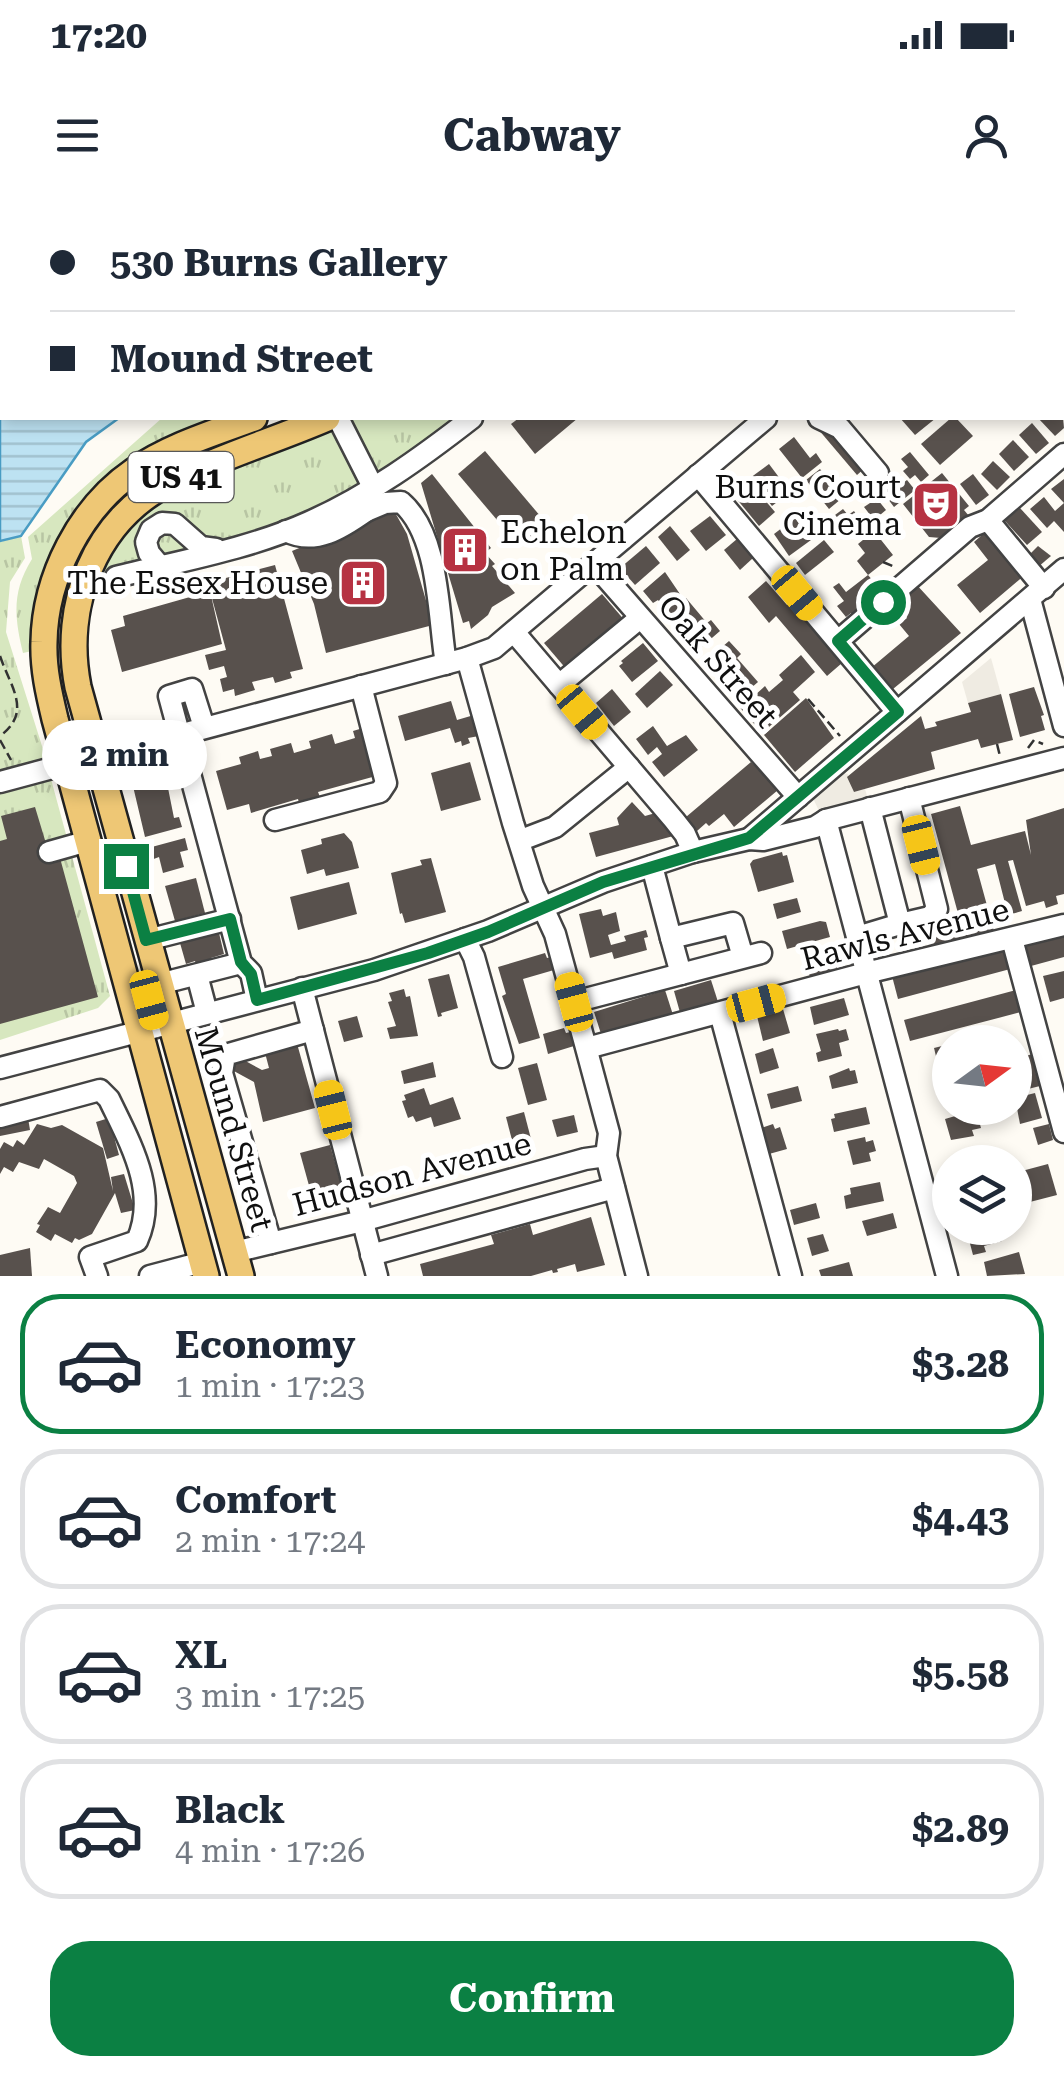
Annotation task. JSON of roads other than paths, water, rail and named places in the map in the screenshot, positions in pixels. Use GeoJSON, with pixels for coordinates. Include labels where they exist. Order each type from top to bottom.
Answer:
{"type":"FeatureCollection","features":[{"type":"Feature","properties":{"kind":"main road","name":"Mound Street"},"geometry":{"type":"LineString","coordinates":[[238,1264],[88,841],[45,672],[44,642],[50,593],[70,546],[111,489],[155,458],[249,420]]}},
{"type":"Feature","properties":{"kind":"main road","name":"Mound Street"},"geometry":{"type":"LineString","coordinates":[[210,1271],[155,1027],[159,984],[74,665],[73,618],[78,592],[106,537],[136,505],[170,481],[323,420]]}},
{"type":"Feature","properties":{"kind":"main road","name":"US 41"},"geometry":{"type":"LineString","coordinates":[[67,764],[88,781],[155,1027]]}},
{"type":"Feature","properties":{"kind":"street"},"geometry":{"type":"LineString","coordinates":[[339,420],[367,497]]}},
{"type":"Feature","properties":{"kind":"street"},"geometry":{"type":"LineString","coordinates":[[116,578],[286,531],[367,497],[469,420]]}},
{"type":"Feature","properties":{"kind":"street"},"geometry":{"type":"LineString","coordinates":[[96,757],[494,648],[764,420]]}},
{"type":"Feature","properties":{"kind":"street"},"geometry":{"type":"LineString","coordinates":[[823,420],[840,428],[878,472]]}},
{"type":"Feature","properties":{"kind":"street"},"geometry":{"type":"LineString","coordinates":[[838,641],[970,527],[988,520],[1064,454]]}},
{"type":"Feature","properties":{"kind":"street"},"geometry":{"type":"LineString","coordinates":[[698,475],[898,712]]}},
{"type":"Feature","properties":{"kind":"street"},"geometry":{"type":"LineString","coordinates":[[367,497],[385,503],[401,502],[419,521],[442,618],[446,664]]}},
{"type":"Feature","properties":{"kind":"street"},"geometry":{"type":"LineString","coordinates":[[988,520],[1037,593],[1064,726]]}},
{"type":"Feature","properties":{"kind":"street"},"geometry":{"type":"LineString","coordinates":[[160,566],[146,542],[151,530],[162,523],[174,524],[200,547],[222,550]]}},
{"type":"Feature","properties":{"kind":"street","name":"Oak Street"},"geometry":{"type":"LineString","coordinates":[[594,564],[798,797]]}},
{"type":"Feature","properties":{"kind":"street"},"geometry":{"type":"LineString","coordinates":[[0,1068],[374,970],[465,940],[603,882],[753,835],[1064,569]]}},
{"type":"Feature","properties":{"kind":"street"},"geometry":{"type":"LineString","coordinates":[[559,686],[640,618]]}},
{"type":"Feature","properties":{"kind":"street"},"geometry":{"type":"LineString","coordinates":[[514,632],[686,834],[693,852]]}},
{"type":"Feature","properties":{"kind":"street"},"geometry":{"type":"LineString","coordinates":[[467,658],[513,823],[533,886],[555,934],[587,1048],[608,1132],[606,1156],[637,1276]]}},
{"type":"Feature","properties":{"kind":"street"},"geometry":{"type":"LineString","coordinates":[[275,820],[380,792],[386,783],[360,686]]}},
{"type":"Feature","properties":{"kind":"street"},"geometry":{"type":"LineString","coordinates":[[204,727],[192,689],[169,696],[241,962],[251,974],[257,1000]]}},
{"type":"Feature","properties":{"kind":"street"},"geometry":{"type":"LineString","coordinates":[[753,835],[763,840],[1064,758]]}},
{"type":"Feature","properties":{"kind":"street"},"geometry":{"type":"LineString","coordinates":[[0,782],[67,764]]}},
{"type":"Feature","properties":{"kind":"street"},"geometry":{"type":"LineString","coordinates":[[521,840],[555,827],[629,766]]}},
{"type":"Feature","properties":{"kind":"street"},"geometry":{"type":"LineString","coordinates":[[856,937],[930,917],[937,910],[910,798]]}},
{"type":"Feature","properties":{"kind":"street"},"geometry":{"type":"LineString","coordinates":[[870,808],[900,924]]}},
{"type":"Feature","properties":{"kind":"street"},"geometry":{"type":"LineString","coordinates":[[826,820],[947,1276]]}},
{"type":"Feature","properties":{"kind":"street"},"geometry":{"type":"LineString","coordinates":[[49,852],[88,841]]}},
{"type":"Feature","properties":{"kind":"street"},"geometry":{"type":"LineString","coordinates":[[652,866],[681,974]]}},
{"type":"Feature","properties":{"kind":"street"},"geometry":{"type":"LineString","coordinates":[[146,940],[230,919]]}},
{"type":"Feature","properties":{"kind":"street"},"geometry":{"type":"LineString","coordinates":[[574,1002],[752,955],[732,922],[671,938]]}},
{"type":"Feature","properties":{"kind":"street","name":"Rawls Avenue"},"geometry":{"type":"LineString","coordinates":[[587,1048],[1064,925]]}},
{"type":"Feature","properties":{"kind":"street"},"geometry":{"type":"LineString","coordinates":[[1012,939],[1064,1132]]}},
{"type":"Feature","properties":{"kind":"street"},"geometry":{"type":"LineString","coordinates":[[465,940],[474,957],[502,1057]]}},
{"type":"Feature","properties":{"kind":"street"},"geometry":{"type":"LineString","coordinates":[[159,984],[241,962]]}},
{"type":"Feature","properties":{"kind":"street"},"geometry":{"type":"LineString","coordinates":[[197,974],[207,1013]]}},
{"type":"Feature","properties":{"kind":"street"},"geometry":{"type":"LineString","coordinates":[[302,988],[377,1276]]}},
{"type":"Feature","properties":{"kind":"street"},"geometry":{"type":"LineString","coordinates":[[720,1013],[791,1276]]}},
{"type":"Feature","properties":{"kind":"street"},"geometry":{"type":"LineString","coordinates":[[272,1243],[222,1072],[224,1055],[313,1030]]}},
{"type":"Feature","properties":{"kind":"street"},"geometry":{"type":"LineString","coordinates":[[0,1116],[100,1090],[109,1098],[141,1167],[145,1223],[137,1241],[90,1257],[97,1276]]}},
{"type":"Feature","properties":{"kind":"street","name":"Hudson Avenue"},"geometry":{"type":"LineString","coordinates":[[238,1264],[272,1243],[606,1156]]}},
{"type":"Feature","properties":{"kind":"street"},"geometry":{"type":"LineString","coordinates":[[371,1255],[614,1188]]}},
{"type":"Feature","properties":{"kind":"street"},"geometry":{"type":"LineString","coordinates":[[150,1276],[210,1271]]}},
{"type":"Feature","properties":{"kind":"water"},"geometry":{"type":"Polygon","coordinates":[[[0,420],[116,420],[86,442],[21,536],[0,541],[0,420]]]}},
{"type":"Feature","properties":{"kind":"place","name":"Burns Court Cinema"},"geometry":{"type":"Point","coordinates":[936,505]}},
{"type":"Feature","properties":{"kind":"place","name":"Echelon on Palm"},"geometry":{"type":"Point","coordinates":[465,550]}},
{"type":"Feature","properties":{"kind":"place","name":"The Essex House"},"geometry":{"type":"Point","coordinates":[363,583]}}]}
